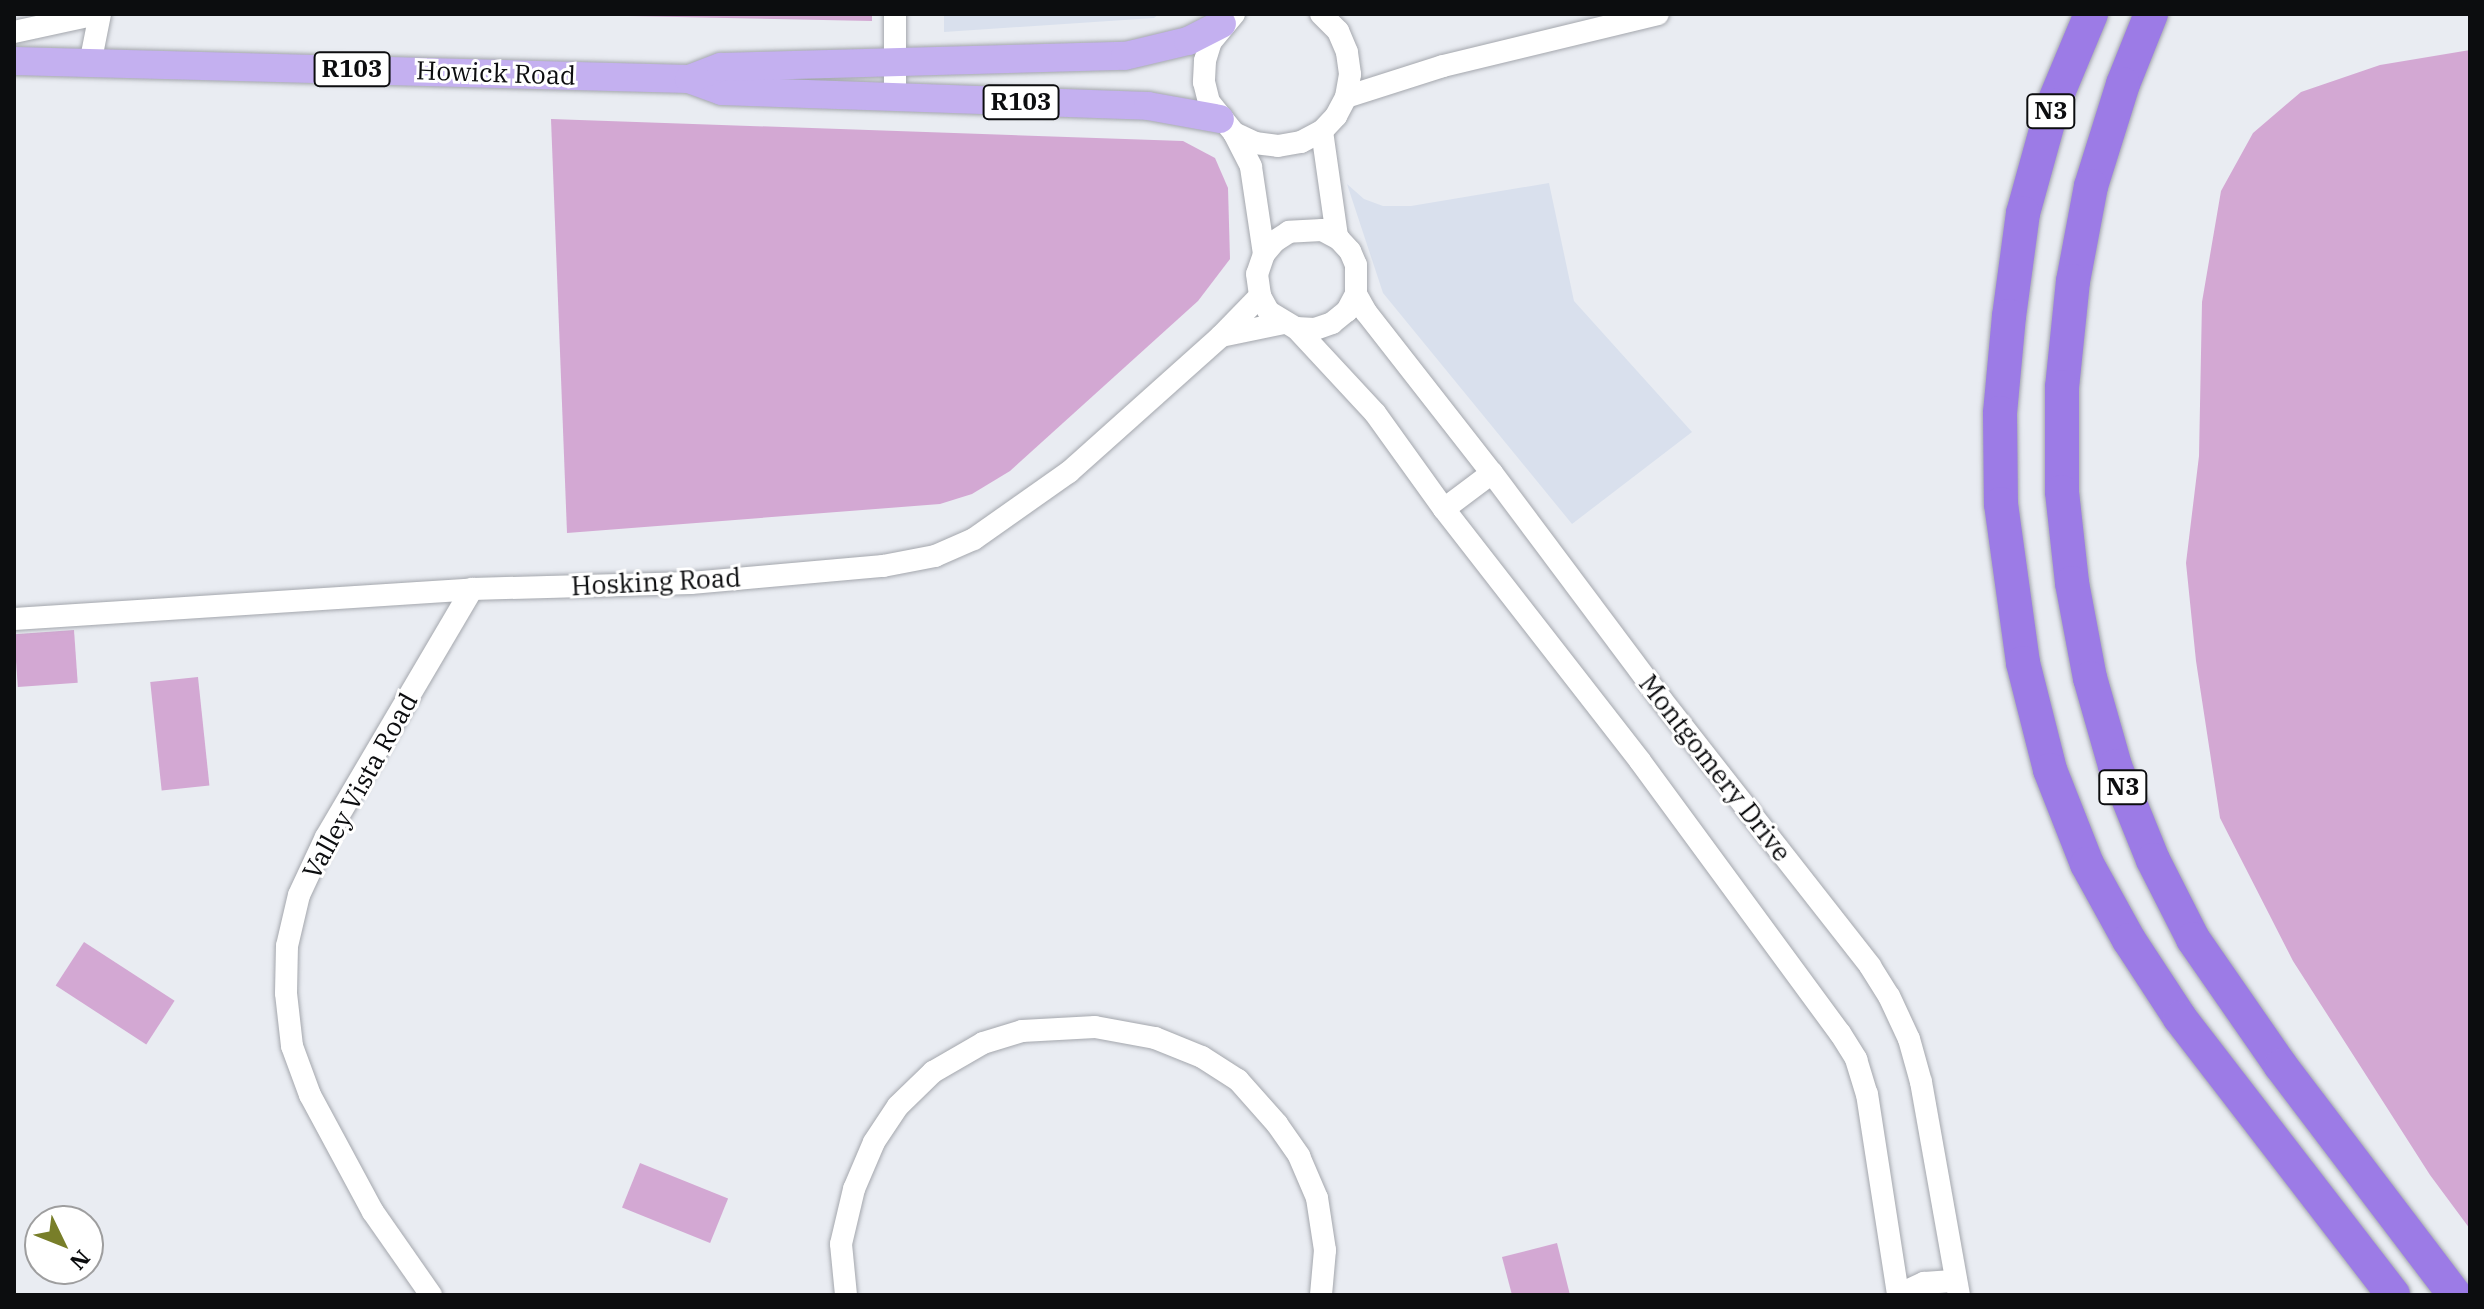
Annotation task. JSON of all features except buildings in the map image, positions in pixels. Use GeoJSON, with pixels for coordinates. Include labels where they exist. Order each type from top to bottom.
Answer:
{"type":"FeatureCollection","features":[{"type":"Feature","properties":{"kind":"highway","name":"N3"},"geometry":{"type":"LineString","coordinates":[[2091,14],[2053,105],[2026,199],[2009,316],[2000,413],[2001,504],[2023,663],[2050,770],[2087,864],[2129,940],[2180,1018],[2393,1295]]}},
{"type":"Feature","properties":{"kind":"highway","name":"N3"},"geometry":{"type":"LineString","coordinates":[[2151,14],[2123,84],[2091,186],[2073,281],[2062,387],[2062,492],[2072,583],[2090,678],[2115,766],[2153,860],[2193,939],[2281,1066],[2455,1295]]}},
{"type":"Feature","properties":{"kind":"main road","name":"Howick Road"},"geometry":{"type":"LineString","coordinates":[[689,79],[721,67],[895,65],[1125,56],[1188,41],[1228,19]]}},
{"type":"Feature","properties":{"kind":"main road","name":"Howick Road"},"geometry":{"type":"LineString","coordinates":[[14,61],[689,79],[722,91],[1148,106],[1227,126]]}},
{"type":"Feature","properties":{"kind":"street"},"geometry":{"type":"LineString","coordinates":[[14,32],[98,14],[90,64]]}},
{"type":"Feature","properties":{"kind":"street"},"geometry":{"type":"LineString","coordinates":[[895,14],[895,98]]}},
{"type":"Feature","properties":{"kind":"street"},"geometry":{"type":"LineString","coordinates":[[1323,14],[1338,31],[1347,52],[1350,74],[1346,97],[1336,116],[1322,131],[1337,237]]}},
{"type":"Feature","properties":{"kind":"street"},"geometry":{"type":"LineString","coordinates":[[1346,97],[1443,66],[1658,14]]}},
{"type":"Feature","properties":{"kind":"street","name":"R103"},"geometry":{"type":"LineString","coordinates":[[1228,19],[1211,41],[1205,61],[1204,82],[1209,102],[1227,126],[1255,143],[1278,146],[1301,142],[1322,131]]}},
{"type":"Feature","properties":{"kind":"street"},"geometry":{"type":"LineString","coordinates":[[1227,126],[1251,167],[1264,254],[1257,274],[1260,296],[1269,312],[1289,326],[1375,413],[1444,509],[1649,774],[1856,1059],[1867,1094],[1898,1295],[1936,1280],[1957,1288]]}},
{"type":"Feature","properties":{"kind":"street"},"geometry":{"type":"LineString","coordinates":[[1264,254],[1289,232],[1322,230],[1337,237],[1350,251],[1356,265],[1356,294],[1347,311],[1332,323],[1315,329],[1289,326]]}},
{"type":"Feature","properties":{"kind":"street","name":"Montgomery Drive"},"geometry":{"type":"LineString","coordinates":[[1356,294],[1376,325],[1492,473],[1661,699],[1870,966],[1889,996],[1909,1039],[1921,1082],[1957,1288]]}},
{"type":"Feature","properties":{"kind":"street","name":"Hosking Road"},"geometry":{"type":"LineString","coordinates":[[14,619],[472,589],[691,583],[883,566],[935,556],[974,539],[1069,472],[1221,336],[1260,296]]}},
{"type":"Feature","properties":{"kind":"street","name":"Hosking Road"},"geometry":{"type":"LineString","coordinates":[[1221,336],[1289,326]]}},
{"type":"Feature","properties":{"kind":"street"},"geometry":{"type":"LineString","coordinates":[[1444,509],[1492,473]]}},
{"type":"Feature","properties":{"kind":"street","name":"Valley Vista Road"},"geometry":{"type":"LineString","coordinates":[[431,1295],[373,1212],[310,1095],[292,1046],[286,993],[287,946],[299,895],[326,837],[472,589]]}},
{"type":"Feature","properties":{"kind":"street"},"geometry":{"type":"LineString","coordinates":[[846,1295],[841,1244],[854,1189],[874,1142],[898,1106],[933,1072],[983,1043],[1022,1031],[1095,1027],[1155,1038],[1202,1057],[1238,1080],[1277,1124],[1299,1156],[1317,1198],[1325,1250],[1321,1295]]}},
{"type":"Feature","properties":{"kind":"shaded area"},"geometry":{"type":"Polygon","coordinates":[[[529,14],[872,14],[872,21],[529,14]]]}},
{"type":"Feature","properties":{"kind":"shaded area"},"geometry":{"type":"Polygon","coordinates":[[[944,14],[1159,14],[1154,18],[944,32],[944,14]]]}},
{"type":"Feature","properties":{"kind":"shaded area"},"geometry":{"type":"Polygon","coordinates":[[[2470,50],[2470,1229],[2430,1175],[2293,961],[2220,818],[2196,661],[2186,563],[2199,456],[2202,302],[2221,191],[2253,133],[2301,92],[2380,65],[2470,50]]]}},
{"type":"Feature","properties":{"kind":"shaded area"},"geometry":{"type":"Polygon","coordinates":[[[551,119],[1183,141],[1215,158],[1228,188],[1230,259],[1198,301],[1010,471],[972,494],[940,504],[567,533],[551,119]]]}},
{"type":"Feature","properties":{"kind":"shaded area"},"geometry":{"type":"Polygon","coordinates":[[[1549,183],[1574,301],[1692,432],[1572,524],[1383,293],[1347,184],[1364,199],[1383,206],[1411,206],[1549,183]]]}},
{"type":"Feature","properties":{"kind":"shaded area"},"geometry":{"type":"Polygon","coordinates":[[[74,630],[78,683],[18,687],[14,634],[74,630]]]}},
{"type":"Feature","properties":{"kind":"shaded area"},"geometry":{"type":"Polygon","coordinates":[[[198,677],[209,785],[162,790],[150,682],[198,677]]]}},
{"type":"Feature","properties":{"kind":"shaded area"},"geometry":{"type":"Polygon","coordinates":[[[84,942],[175,1001],[146,1044],[56,986],[84,942]]]}},
{"type":"Feature","properties":{"kind":"shaded area"},"geometry":{"type":"Polygon","coordinates":[[[640,1163],[728,1199],[710,1243],[622,1208],[640,1163]]]}},
{"type":"Feature","properties":{"kind":"shaded area"},"geometry":{"type":"Polygon","coordinates":[[[1557,1243],[1570,1295],[1512,1295],[1502,1257],[1557,1243]]]}}]}
